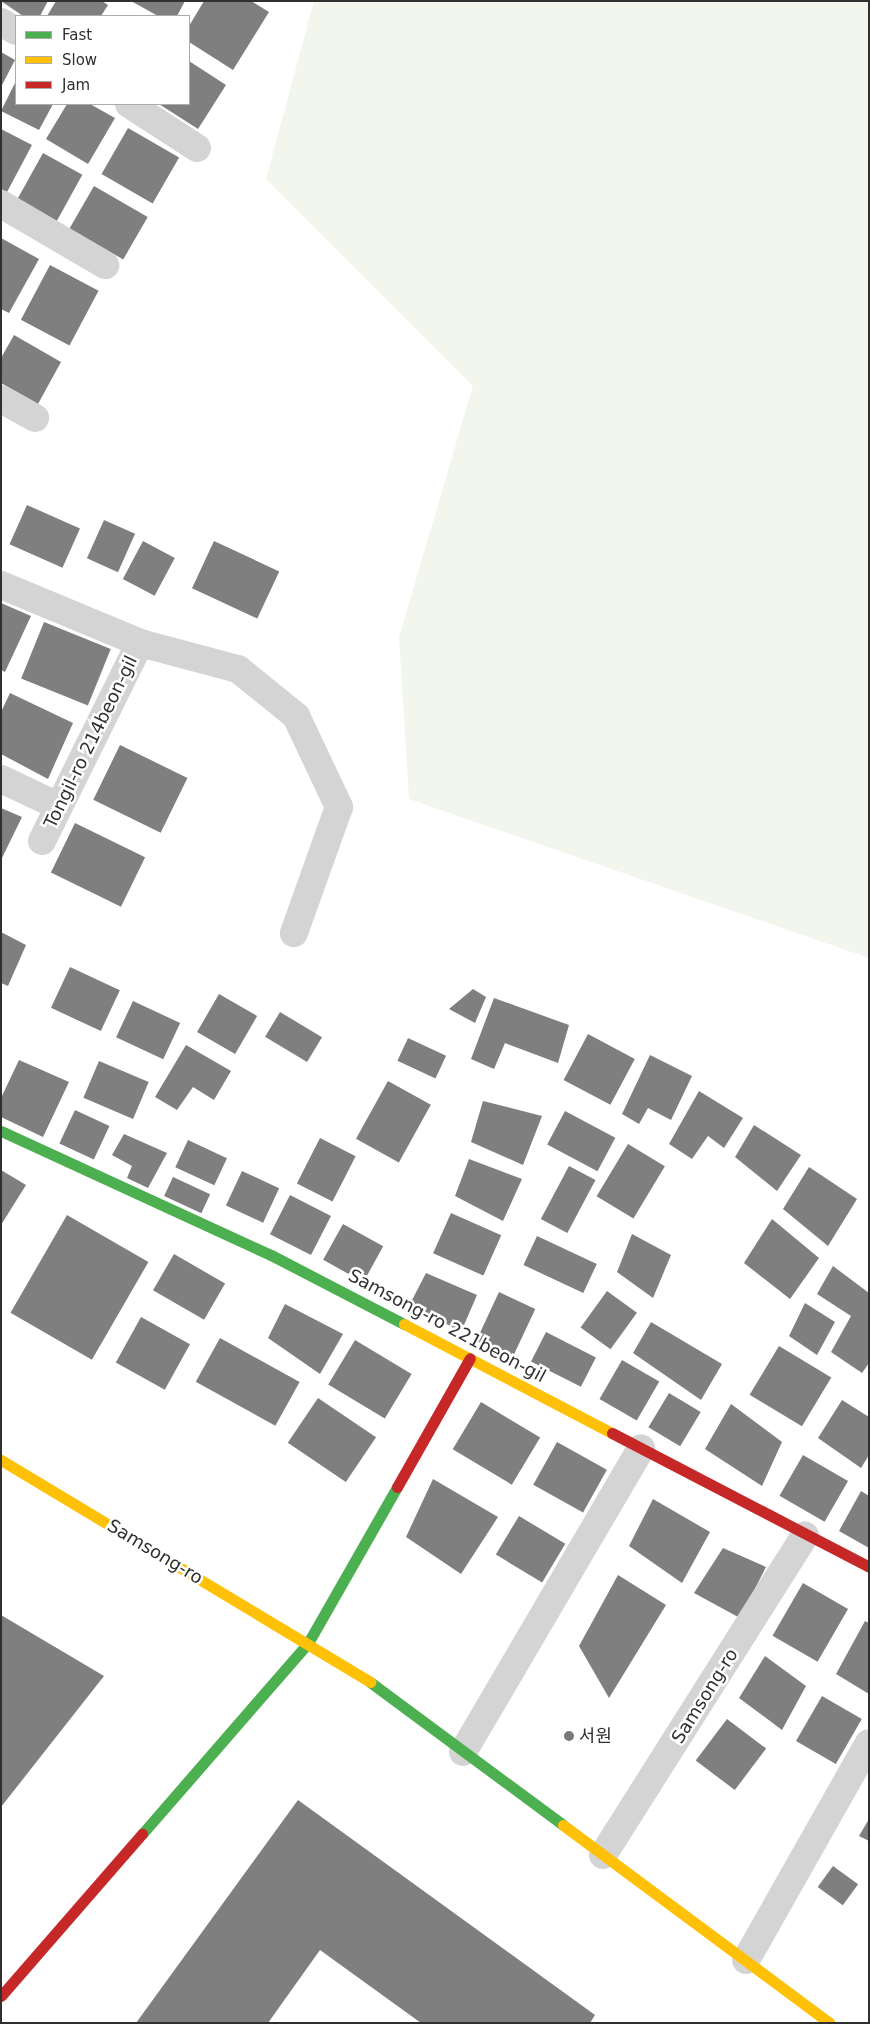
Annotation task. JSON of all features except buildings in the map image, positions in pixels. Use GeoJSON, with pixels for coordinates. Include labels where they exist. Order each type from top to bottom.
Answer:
{"type":"FeatureCollection","features":[{"type":"Feature","properties":{"kind":"street"},"geometry":{"type":"LineString","coordinates":[[1,22],[15,30]]}},
{"type":"Feature","properties":{"kind":"street"},"geometry":{"type":"LineString","coordinates":[[131,105],[197,148]]}},
{"type":"Feature","properties":{"kind":"street"},"geometry":{"type":"LineString","coordinates":[[1,204],[105,265]]}},
{"type":"Feature","properties":{"kind":"street"},"geometry":{"type":"LineString","coordinates":[[1,399],[35,418]]}},
{"type":"Feature","properties":{"kind":"street","name":"Tongil-ro 214beon-gil"},"geometry":{"type":"LineString","coordinates":[[1,585],[140,643],[238,669],[296,716],[339,807],[294,932]]}},
{"type":"Feature","properties":{"kind":"street","name":"Tongil-ro 214beon-gil"},"geometry":{"type":"LineString","coordinates":[[42,841],[140,643]]}},
{"type":"Feature","properties":{"kind":"street"},"geometry":{"type":"LineString","coordinates":[[1,779],[58,806]]}},
{"type":"Feature","properties":{"kind":"street","name":"Samsong-ro 221beon-gil"},"geometry":{"type":"LineString","coordinates":[[1,1132],[271,1255],[869,1567]]}},
{"type":"Feature","properties":{"kind":"street"},"geometry":{"type":"LineString","coordinates":[[1,1996],[308,1644],[470,1358]]}},
{"type":"Feature","properties":{"kind":"street"},"geometry":{"type":"LineString","coordinates":[[463,1752],[641,1448]]}},
{"type":"Feature","properties":{"kind":"street","name":"Samsong-ro"},"geometry":{"type":"LineString","coordinates":[[1,1460],[361,1675],[830,2023]]}},
{"type":"Feature","properties":{"kind":"street","name":"Samsong-ro"},"geometry":{"type":"LineString","coordinates":[[603,1855],[805,1535]]}},
{"type":"Feature","properties":{"kind":"street"},"geometry":{"type":"LineString","coordinates":[[746,1960],[869,1743]]}},
{"type":"Feature","properties":{"kind":"shaded area"},"geometry":{"type":"Polygon","coordinates":[[[314,1],[869,1],[869,958],[409,799],[399,637],[473,386],[266,179],[314,1]]]}},
{"type":"Feature","properties":{"kind":"traffic: fast"},"geometry":{"type":"LineString","coordinates":[[1,1131],[271,1255],[404,1324]]}},
{"type":"Feature","properties":{"kind":"traffic: fast"},"geometry":{"type":"LineString","coordinates":[[142,1834],[308,1643],[397,1487]]}},
{"type":"Feature","properties":{"kind":"traffic: fast"},"geometry":{"type":"LineString","coordinates":[[370,1682],[563,1825]]}},
{"type":"Feature","properties":{"kind":"traffic: slow"},"geometry":{"type":"LineString","coordinates":[[404,1324],[612,1433]]}},
{"type":"Feature","properties":{"kind":"traffic: slow"},"geometry":{"type":"LineString","coordinates":[[1,1460],[370,1682]]}},
{"type":"Feature","properties":{"kind":"traffic: slow"},"geometry":{"type":"LineString","coordinates":[[563,1825],[830,2023]]}},
{"type":"Feature","properties":{"kind":"traffic: jam"},"geometry":{"type":"LineString","coordinates":[[397,1487],[470,1358]]}},
{"type":"Feature","properties":{"kind":"traffic: jam"},"geometry":{"type":"LineString","coordinates":[[612,1433],[869,1567]]}},
{"type":"Feature","properties":{"kind":"traffic: jam"},"geometry":{"type":"LineString","coordinates":[[1,1996],[142,1834]]}},
{"type":"Feature","properties":{"kind":"place","name":"서원"},"geometry":{"type":"Point","coordinates":[569,1736]}}]}
